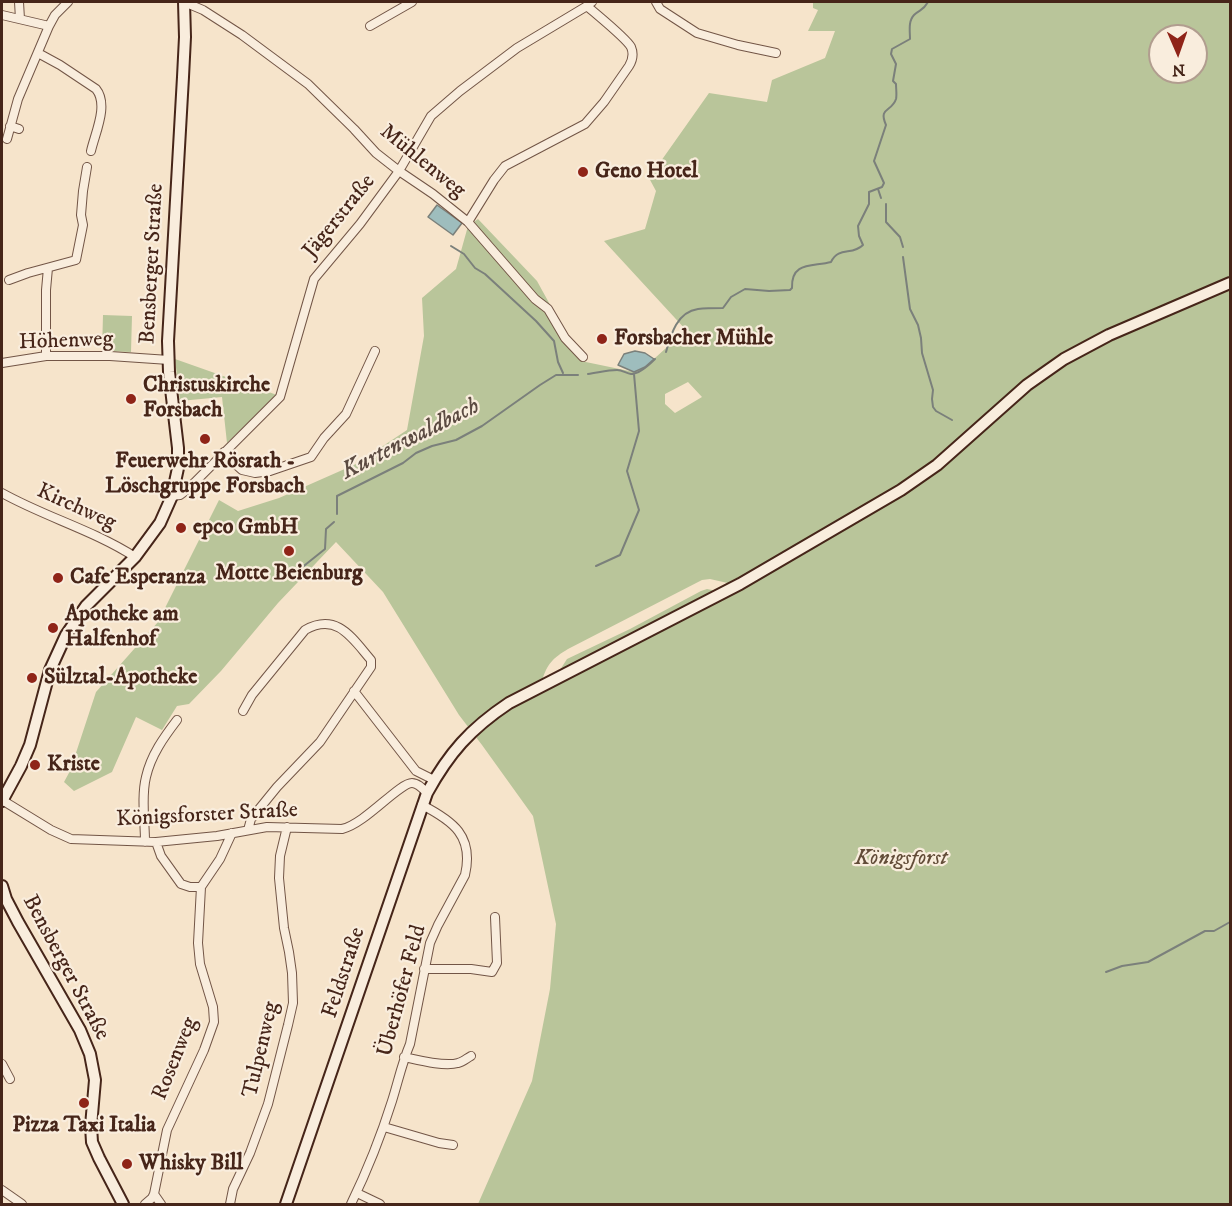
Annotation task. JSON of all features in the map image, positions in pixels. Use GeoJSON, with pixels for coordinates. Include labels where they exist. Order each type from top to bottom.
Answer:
{"type":"FeatureCollection","features":[{"type":"Feature","properties":{"kind":"main road","name":"Bensberger Straße"},"geometry":{"type":"LineString","coordinates":[[2,800],[30,745],[50,670],[66,635],[86,606],[135,557],[160,523],[172,496],[178,468],[178,448],[169,360],[168,320],[185,38],[184,2]]}},
{"type":"Feature","properties":{"kind":"main road","name":"Feldstraße"},"geometry":{"type":"LineString","coordinates":[[285,1204],[422,805],[449,757],[480,723],[509,703],[740,584],[912,482],[937,465],[1027,386],[1064,359],[1109,335],[1230,283]]}},
{"type":"Feature","properties":{"kind":"main road","name":"Bensberger Straße"},"geometry":{"type":"LineString","coordinates":[[2,886],[18,922],[85,1042],[93,1064],[92,1142],[123,1204]]}},
{"type":"Feature","properties":{"kind":"street"},"geometry":{"type":"LineString","coordinates":[[19,2],[20,19]]}},
{"type":"Feature","properties":{"kind":"street","name":"Mühlenweg"},"geometry":{"type":"LineString","coordinates":[[184,2],[203,10],[242,34],[308,84],[376,153],[434,194],[468,222],[530,293],[548,309],[565,338],[583,357]]}},
{"type":"Feature","properties":{"kind":"street"},"geometry":{"type":"LineString","coordinates":[[370,26],[411,2]]}},
{"type":"Feature","properties":{"kind":"street"},"geometry":{"type":"LineString","coordinates":[[656,2],[660,9],[697,33],[776,53]]}},
{"type":"Feature","properties":{"kind":"street"},"geometry":{"type":"LineString","coordinates":[[7,139],[18,99],[49,26],[65,3]]}},
{"type":"Feature","properties":{"kind":"street"},"geometry":{"type":"LineString","coordinates":[[468,222],[505,166],[585,124],[604,102],[632,61],[632,52],[627,42],[590,4]]}},
{"type":"Feature","properties":{"kind":"street","name":"Jägerstraße"},"geometry":{"type":"LineString","coordinates":[[172,496],[180,495],[280,397],[314,279],[360,224],[399,171],[431,116],[460,91],[518,48],[590,4]]}},
{"type":"Feature","properties":{"kind":"street"},"geometry":{"type":"LineString","coordinates":[[2,15],[49,26]]}},
{"type":"Feature","properties":{"kind":"street"},"geometry":{"type":"LineString","coordinates":[[38,52],[96,88],[100,93],[101,112],[91,151]]}},
{"type":"Feature","properties":{"kind":"street"},"geometry":{"type":"LineString","coordinates":[[10,126],[19,129]]}},
{"type":"Feature","properties":{"kind":"street"},"geometry":{"type":"LineString","coordinates":[[9,280],[76,260],[83,225],[81,214],[87,167]]}},
{"type":"Feature","properties":{"kind":"street"},"geometry":{"type":"LineString","coordinates":[[46,356],[48,268]]}},
{"type":"Feature","properties":{"kind":"street"},"geometry":{"type":"LineString","coordinates":[[224,452],[242,470],[255,473],[270,471],[311,457],[324,438],[346,414],[375,351]]}},
{"type":"Feature","properties":{"kind":"street","name":"Höhenweg"},"geometry":{"type":"LineString","coordinates":[[2,363],[46,356],[110,356],[169,360]]}},
{"type":"Feature","properties":{"kind":"street","name":"Kirchweg"},"geometry":{"type":"LineString","coordinates":[[2,493],[39,512],[82,528],[135,557]]}},
{"type":"Feature","properties":{"kind":"street"},"geometry":{"type":"LineString","coordinates":[[243,711],[252,695],[305,630],[319,624],[343,629],[371,660],[371,667],[320,742],[291,771],[251,819],[248,830]]}},
{"type":"Feature","properties":{"kind":"street"},"geometry":{"type":"LineString","coordinates":[[354,691],[416,771],[434,780]]}},
{"type":"Feature","properties":{"kind":"street"},"geometry":{"type":"LineString","coordinates":[[145,842],[143,799],[145,778],[162,741],[177,720]]}},
{"type":"Feature","properties":{"kind":"street"},"geometry":{"type":"LineString","coordinates":[[416,771],[411,783],[420,786],[427,793]]}},
{"type":"Feature","properties":{"kind":"street","name":"Königsforster Straße"},"geometry":{"type":"LineString","coordinates":[[2,800],[51,830],[71,839],[156,842],[217,836],[267,827],[336,830],[350,827],[411,783]]}},
{"type":"Feature","properties":{"kind":"street","name":"Überhöfer Feld"},"geometry":{"type":"LineString","coordinates":[[351,1204],[384,1127],[404,1057],[410,1044],[430,943],[465,875],[467,858],[465,843],[456,827],[442,815],[422,805]]}},
{"type":"Feature","properties":{"kind":"street","name":"Tulpenweg"},"geometry":{"type":"LineString","coordinates":[[230,1204],[233,1189],[250,1154],[268,1104],[292,1003],[292,972],[281,910],[279,878],[280,856],[287,827]]}},
{"type":"Feature","properties":{"kind":"street"},"geometry":{"type":"LineString","coordinates":[[156,842],[161,856],[182,884],[201,887],[220,859],[232,833]]}},
{"type":"Feature","properties":{"kind":"street","name":"Rosenweg"},"geometry":{"type":"LineString","coordinates":[[154,1194],[167,1130],[204,1050],[214,1022],[213,1007],[200,964],[198,943],[201,887]]}},
{"type":"Feature","properties":{"kind":"street"},"geometry":{"type":"LineString","coordinates":[[424,969],[471,969],[492,972],[497,963],[495,917]]}},
{"type":"Feature","properties":{"kind":"street"},"geometry":{"type":"LineString","coordinates":[[404,1057],[445,1064],[459,1063],[471,1056]]}},
{"type":"Feature","properties":{"kind":"street"},"geometry":{"type":"LineString","coordinates":[[2,1064],[10,1079]]}},
{"type":"Feature","properties":{"kind":"street"},"geometry":{"type":"LineString","coordinates":[[384,1127],[453,1145]]}},
{"type":"Feature","properties":{"kind":"street"},"geometry":{"type":"LineString","coordinates":[[2,1190],[22,1204]]}},
{"type":"Feature","properties":{"kind":"street"},"geometry":{"type":"LineString","coordinates":[[357,1193],[380,1204]]}},
{"type":"Feature","properties":{"kind":"street"},"geometry":{"type":"LineString","coordinates":[[145,1204],[154,1194],[161,1204]]}},
{"type":"Feature","properties":{"kind":"green space","name":"Königsforst"},"geometry":{"type":"Polygon","coordinates":[[[813,2],[1230,2],[1230,1204],[478,1204],[532,1081],[550,989],[556,924],[533,816],[459,715],[383,592],[336,542],[278,603],[221,671],[189,704],[177,706],[162,730],[136,717],[112,772],[74,791],[64,782],[70,771],[96,692],[158,622],[219,500],[238,511],[279,498],[356,464],[407,430],[424,336],[422,298],[456,269],[468,226],[478,219],[537,281],[581,361],[634,372],[645,367],[686,330],[604,241],[645,229],[656,191],[649,178],[709,93],[767,102],[772,80],[825,58],[835,31],[808,31],[818,10],[813,8],[813,2]],[[688,382],[665,394],[665,404],[675,413],[702,397],[688,382]],[[710,579],[702,580],[563,652],[548,666],[542,681],[558,673],[567,659],[701,591],[707,589],[717,591],[732,584],[710,579]]]}},
{"type":"Feature","properties":{"kind":"green space"},"geometry":{"type":"Polygon","coordinates":[[[103,315],[132,316],[131,352],[102,351],[103,315]]]}},
{"type":"Feature","properties":{"kind":"green space"},"geometry":{"type":"Polygon","coordinates":[[[175,359],[277,395],[227,443],[222,397],[180,401],[175,359]]]}},
{"type":"Feature","properties":{"kind":"water"},"geometry":{"type":"Polygon","coordinates":[[[437,205],[462,223],[453,235],[428,217],[437,205]]]}},
{"type":"Feature","properties":{"kind":"water"},"geometry":{"type":"Polygon","coordinates":[[[635,351],[645,353],[654,359],[645,367],[634,372],[618,365],[624,354],[635,351]]]}},
{"type":"Feature","properties":{"kind":"waterway","name":"Kurtenwaldbach"},"geometry":{"type":"LineString","coordinates":[[666,352],[676,325],[685,314],[701,309],[723,308],[731,297],[745,289],[790,290],[795,273],[799,269],[831,262],[838,254],[863,245],[858,226],[869,204],[869,192],[882,187],[884,183],[874,161],[886,125],[885,112],[894,103],[896,97],[896,84],[893,81],[896,64],[891,54],[892,49],[910,39],[912,17],[928,2]]}},
{"type":"Feature","properties":{"kind":"waterway"},"geometry":{"type":"LineString","coordinates":[[878,189],[881,198]]}},
{"type":"Feature","properties":{"kind":"waterway"},"geometry":{"type":"LineString","coordinates":[[886,204],[886,222],[900,237],[903,247]]}},
{"type":"Feature","properties":{"kind":"waterway"},"geometry":{"type":"LineString","coordinates":[[451,246],[464,254],[475,268],[485,274],[536,321],[554,341],[558,362],[563,373]]}},
{"type":"Feature","properties":{"kind":"waterway"},"geometry":{"type":"LineString","coordinates":[[903,257],[910,309],[918,325],[922,353],[933,390],[933,407],[952,420]]}},
{"type":"Feature","properties":{"kind":"waterway","name":"Kurtenwaldbach"},"geometry":{"type":"LineString","coordinates":[[588,374],[610,370],[621,370],[634,374],[655,359]]}},
{"type":"Feature","properties":{"kind":"waterway"},"geometry":{"type":"LineString","coordinates":[[596,566],[620,555],[639,510],[627,471],[639,431],[634,374]]}},
{"type":"Feature","properties":{"kind":"waterway","name":"Kurtenwaldbach"},"geometry":{"type":"LineString","coordinates":[[337,514],[337,496],[403,463],[416,453],[456,440],[482,426],[556,375],[578,375]]}},
{"type":"Feature","properties":{"kind":"waterway","name":"Kurtenwaldbach"},"geometry":{"type":"LineString","coordinates":[[282,581],[325,549],[326,529],[334,522]]}},
{"type":"Feature","properties":{"kind":"waterway"},"geometry":{"type":"LineString","coordinates":[[1106,972],[1122,966],[1148,962],[1205,931],[1214,931],[1230,922]]}},
{"type":"Feature","properties":{"kind":"place","name":"Geno Hotel"},"geometry":{"type":"Point","coordinates":[583,172]}},
{"type":"Feature","properties":{"kind":"place","name":"Forsbacher Mühle"},"geometry":{"type":"Point","coordinates":[602,339]}},
{"type":"Feature","properties":{"kind":"place","name":"Christuskirche Forsbach"},"geometry":{"type":"Point","coordinates":[131,399]}},
{"type":"Feature","properties":{"kind":"place","name":"Feuerwehr Rösrath - Löschgruppe Forsbach"},"geometry":{"type":"Point","coordinates":[205,439]}},
{"type":"Feature","properties":{"kind":"place","name":"epco GmbH"},"geometry":{"type":"Point","coordinates":[181,528]}},
{"type":"Feature","properties":{"kind":"place","name":"Motte Beienburg"},"geometry":{"type":"Point","coordinates":[289,551]}},
{"type":"Feature","properties":{"kind":"place","name":"Cafe Esperanza"},"geometry":{"type":"Point","coordinates":[58,578]}},
{"type":"Feature","properties":{"kind":"place","name":"Apotheke am Halfenhof"},"geometry":{"type":"Point","coordinates":[53,628]}},
{"type":"Feature","properties":{"kind":"place","name":"Sülztal-Apotheke"},"geometry":{"type":"Point","coordinates":[32,678]}},
{"type":"Feature","properties":{"kind":"place","name":"Kriste"},"geometry":{"type":"Point","coordinates":[35,765]}},
{"type":"Feature","properties":{"kind":"place","name":"Pizza Taxi Italia"},"geometry":{"type":"Point","coordinates":[84,1103]}},
{"type":"Feature","properties":{"kind":"place","name":"Whisky Bill"},"geometry":{"type":"Point","coordinates":[127,1164]}}]}
